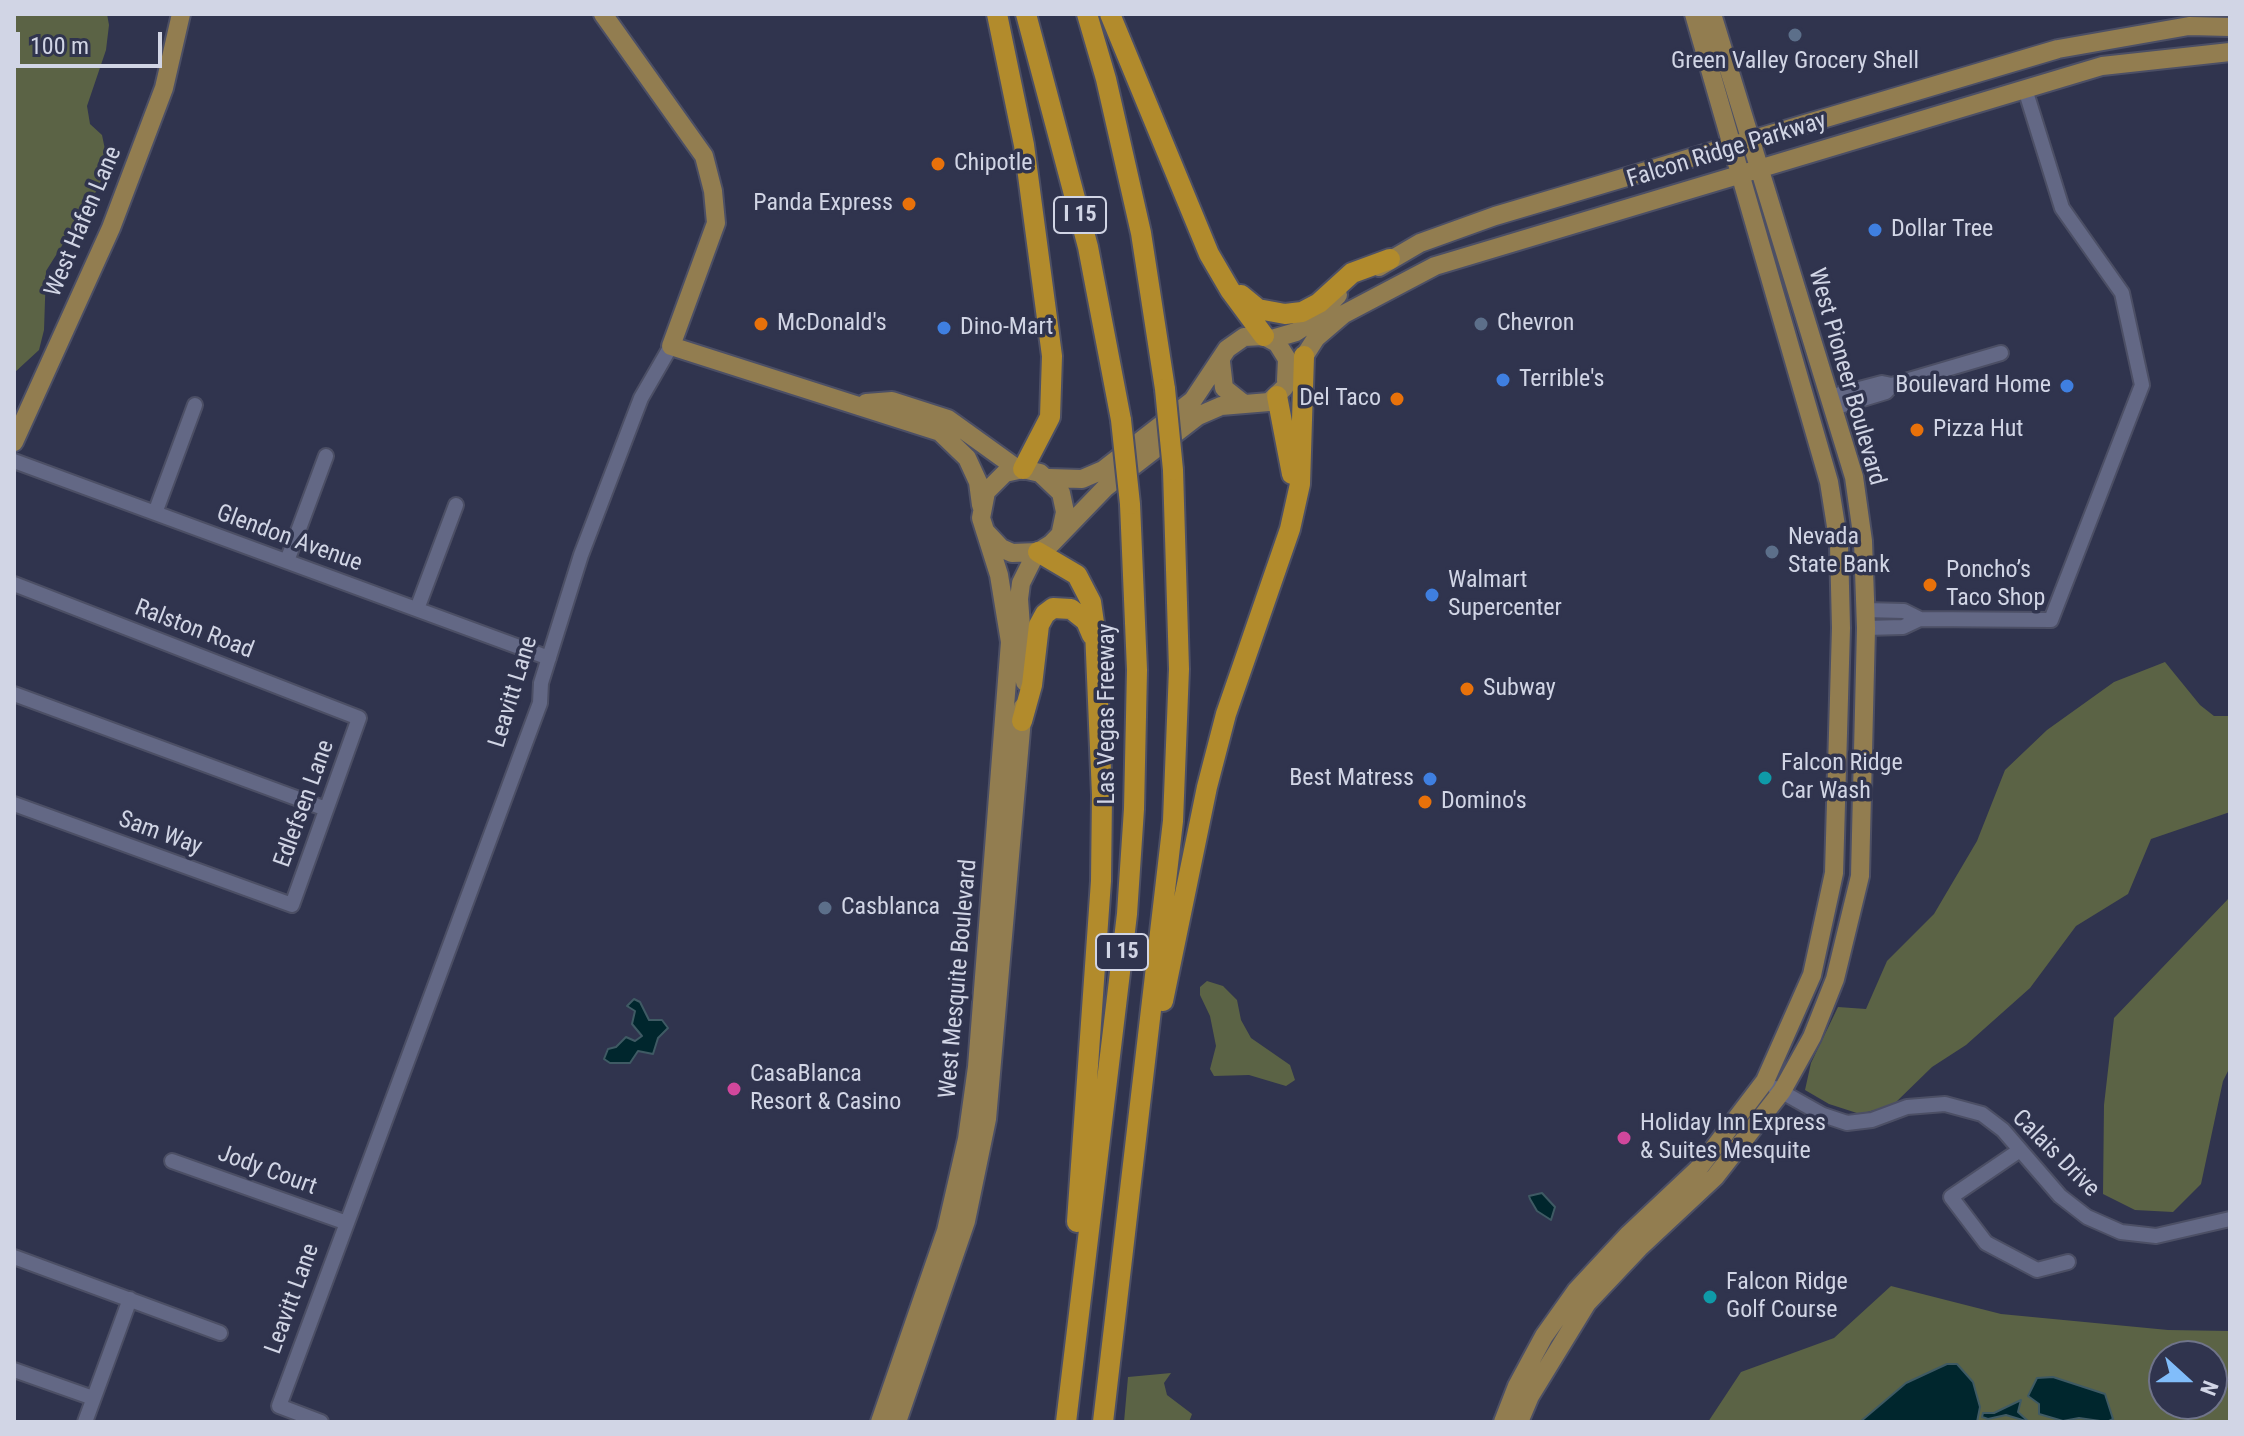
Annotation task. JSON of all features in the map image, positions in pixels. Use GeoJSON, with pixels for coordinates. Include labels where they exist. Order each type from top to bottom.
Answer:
{"type":"FeatureCollection","features":[{"type":"Feature","properties":{"kind":"highway"},"geometry":{"type":"LineString","coordinates":[[997,14],[1024,145],[1052,356],[1050,417],[1033,473]]}},
{"type":"Feature","properties":{"kind":"highway","name":"Las Vegas Freeway"},"geometry":{"type":"LineString","coordinates":[[1026,14],[1088,247],[1121,420],[1130,504],[1137,670],[1128,899],[1066,1422]]}},
{"type":"Feature","properties":{"kind":"highway","name":"I 15"},"geometry":{"type":"LineString","coordinates":[[1087,14],[1106,79],[1141,233],[1165,389],[1178,551],[1178,750],[1103,1422]]}},
{"type":"Feature","properties":{"kind":"highway"},"geometry":{"type":"LineString","coordinates":[[1110,14],[1209,254],[1230,290],[1268,337]]}},
{"type":"Feature","properties":{"kind":"highway"},"geometry":{"type":"LineString","coordinates":[[1209,254],[1250,303],[1285,314],[1302,312],[1319,303],[1352,273],[1390,259]]}},
{"type":"Feature","properties":{"kind":"highway"},"geometry":{"type":"LineString","coordinates":[[1134,1142],[1207,787],[1256,617],[1290,529],[1300,484],[1304,356]]}},
{"type":"Feature","properties":{"kind":"highway"},"geometry":{"type":"LineString","coordinates":[[1280,392],[1296,498]]}},
{"type":"Feature","properties":{"kind":"highway"},"geometry":{"type":"LineString","coordinates":[[1030,553],[1067,566],[1086,587],[1094,639],[1102,795],[1101,881],[1071,1304],[1068,1398]]}},
{"type":"Feature","properties":{"kind":"highway"},"geometry":{"type":"LineString","coordinates":[[1022,721],[1032,685],[1039,625],[1045,614],[1053,608],[1071,609],[1086,621],[1094,639]]}},
{"type":"Feature","properties":{"kind":"main road","name":"West Hafen Lane"},"geometry":{"type":"LineString","coordinates":[[14,442],[121,202],[164,88],[181,14]]}},
{"type":"Feature","properties":{"kind":"main road","name":"Leavitt Lane"},"geometry":{"type":"LineString","coordinates":[[603,14],[704,156],[713,191],[716,223],[671,346]]}},
{"type":"Feature","properties":{"kind":"main road","name":"West Pioneer Boulevard"},"geometry":{"type":"LineString","coordinates":[[1519,1422],[1530,1396],[1587,1303],[1639,1248],[1715,1177],[1782,1091],[1812,1037],[1835,979],[1860,876],[1866,619],[1863,541],[1854,477],[1750,169],[1733,147],[1694,14]]}},
{"type":"Feature","properties":{"kind":"main road","name":"West Pioneer Boulevard"},"geometry":{"type":"LineString","coordinates":[[1503,1422],[1544,1336],[1576,1291],[1629,1234],[1698,1169],[1735,1126],[1765,1081],[1812,975],[1826,925],[1837,825],[1841,628],[1839,545],[1829,482],[1750,169],[1752,142],[1712,14]]}},
{"type":"Feature","properties":{"kind":"main road","name":"Falcon Ridge Parkway"},"geometry":{"type":"LineString","coordinates":[[1033,473],[1082,479],[1103,470],[1193,400],[1234,342],[1296,332],[1313,321],[1338,295],[1390,259],[1467,225],[2058,49],[2189,26],[2230,27]]}},
{"type":"Feature","properties":{"kind":"main road","name":"Falcon Ridge Parkway"},"geometry":{"type":"LineString","coordinates":[[1280,392],[1316,338],[1344,314],[1435,266],[1750,169],[2102,66],[2230,52]]}},
{"type":"Feature","properties":{"kind":"main road"},"geometry":{"type":"LineString","coordinates":[[671,346],[804,391],[859,403],[925,425],[949,438],[967,458],[978,482],[985,531],[1001,548],[1030,553],[1051,544],[1105,488],[1198,416],[1221,406],[1259,405],[1280,392],[1287,359],[1268,337]]}},
{"type":"Feature","properties":{"kind":"main road"},"geometry":{"type":"LineString","coordinates":[[1221,359],[1219,369],[1224,388],[1244,404]]}},
{"type":"Feature","properties":{"kind":"main road"},"geometry":{"type":"LineString","coordinates":[[859,403],[892,401],[948,419],[1033,473],[1063,503],[1061,531]]}},
{"type":"Feature","properties":{"kind":"main road"},"geometry":{"type":"LineString","coordinates":[[981,505],[994,481],[1033,473]]}},
{"type":"Feature","properties":{"kind":"main road","name":"West Mesquite Boulevard"},"geometry":{"type":"LineString","coordinates":[[880,1422],[946,1231],[973,1101],[1010,642],[999,575],[985,531]]}},
{"type":"Feature","properties":{"kind":"main road","name":"West Mesquite Boulevard"},"geometry":{"type":"LineString","coordinates":[[897,1422],[966,1221],[987,1119],[1022,721],[1025,666],[1019,599],[1030,553]]}},
{"type":"Feature","properties":{"kind":"main road"},"geometry":{"type":"LineString","coordinates":[[1841,609],[1866,619]]}},
{"type":"Feature","properties":{"kind":"main road"},"geometry":{"type":"LineString","coordinates":[[1841,628],[1866,619]]}},
{"type":"Feature","properties":{"kind":"street"},"geometry":{"type":"LineString","coordinates":[[1866,619],[1903,627],[1920,619],[2051,620],[2142,385],[2122,293],[2062,208],[2025,89]]}},
{"type":"Feature","properties":{"kind":"street","name":"Leavitt Lane"},"geometry":{"type":"LineString","coordinates":[[321,1422],[279,1406],[540,703],[541,683],[581,555],[641,398],[671,346]]}},
{"type":"Feature","properties":{"kind":"street"},"geometry":{"type":"LineString","coordinates":[[1831,403],[1886,392],[1892,385],[2001,353]]}},
{"type":"Feature","properties":{"kind":"street"},"geometry":{"type":"LineString","coordinates":[[155,513],[195,405]]}},
{"type":"Feature","properties":{"kind":"street"},"geometry":{"type":"LineString","coordinates":[[287,561],[326,456]]}},
{"type":"Feature","properties":{"kind":"street","name":"Glendon Avenue"},"geometry":{"type":"LineString","coordinates":[[14,461],[549,658]]}},
{"type":"Feature","properties":{"kind":"street"},"geometry":{"type":"LineString","coordinates":[[417,609],[456,505]]}},
{"type":"Feature","properties":{"kind":"street","name":"Ralston Road"},"geometry":{"type":"LineString","coordinates":[[14,584],[359,718]]}},
{"type":"Feature","properties":{"kind":"street"},"geometry":{"type":"LineString","coordinates":[[14,694],[326,809]]}},
{"type":"Feature","properties":{"kind":"street","name":"Edlefsen Lane"},"geometry":{"type":"LineString","coordinates":[[292,905],[359,718]]}},
{"type":"Feature","properties":{"kind":"street","name":"Sam Way"},"geometry":{"type":"LineString","coordinates":[[14,804],[292,905]]}},
{"type":"Feature","properties":{"kind":"street","name":"Calais Drive"},"geometry":{"type":"LineString","coordinates":[[1765,1081],[1823,1115],[1847,1123],[1872,1120],[1907,1107],[1945,1104],[1982,1114],[2003,1130],[2060,1196],[2087,1217],[2121,1232],[2156,1236],[2230,1219]]}},
{"type":"Feature","properties":{"kind":"street"},"geometry":{"type":"LineString","coordinates":[[2020,1150],[1951,1197],[1986,1243],[2037,1270],[2068,1262]]}},
{"type":"Feature","properties":{"kind":"street","name":"Jody Court"},"geometry":{"type":"LineString","coordinates":[[172,1161],[347,1223]]}},
{"type":"Feature","properties":{"kind":"street"},"geometry":{"type":"LineString","coordinates":[[14,1257],[220,1333]]}},
{"type":"Feature","properties":{"kind":"street"},"geometry":{"type":"LineString","coordinates":[[85,1422],[130,1299]]}},
{"type":"Feature","properties":{"kind":"street"},"geometry":{"type":"LineString","coordinates":[[14,1370],[93,1398]]}},
{"type":"Feature","properties":{"kind":"shaded area"},"geometry":{"type":"Polygon","coordinates":[[[14,14],[107,14],[109,25],[106,50],[87,106],[90,124],[102,135],[108,164],[97,190],[46,271],[44,330],[39,350],[14,373],[14,14]]]}},
{"type":"Feature","properties":{"kind":"shaded area"},"geometry":{"type":"Polygon","coordinates":[[[2165,662],[2200,705],[2214,716],[2230,716],[2230,812],[2151,839],[2128,894],[2076,926],[2030,988],[1966,1045],[1932,1067],[1893,1105],[1860,1114],[1829,1104],[1805,1090],[1811,1063],[1838,1007],[1866,1009],[1887,961],[1934,914],[1977,841],[2005,770],[2047,730],[2114,682],[2165,662]]]}},
{"type":"Feature","properties":{"kind":"shaded area"},"geometry":{"type":"Polygon","coordinates":[[[2230,897],[2230,1067],[2223,1081],[2201,1184],[2173,1212],[2135,1210],[2103,1194],[2104,1105],[2114,1018],[2230,897]]]}},
{"type":"Feature","properties":{"kind":"shaded area"},"geometry":{"type":"Polygon","coordinates":[[[1207,981],[1223,986],[1237,1000],[1241,1020],[1251,1038],[1290,1065],[1295,1080],[1286,1086],[1249,1075],[1214,1076],[1210,1069],[1216,1046],[1210,1016],[1200,995],[1200,987],[1207,981]]]}},
{"type":"Feature","properties":{"kind":"shaded area"},"geometry":{"type":"Polygon","coordinates":[[[634,999],[640,1002],[649,1020],[662,1020],[668,1028],[658,1038],[653,1054],[638,1051],[630,1063],[610,1063],[604,1059],[608,1049],[616,1047],[626,1037],[635,1041],[642,1036],[632,1024],[635,1011],[627,1006],[634,999]]]}},
{"type":"Feature","properties":{"kind":"shaded area"},"geometry":{"type":"Polygon","coordinates":[[[1542,1193],[1555,1207],[1551,1220],[1537,1211],[1529,1196],[1542,1193]]]}},
{"type":"Feature","properties":{"kind":"shaded area","name":"Falcon Ridge Golf Course"},"geometry":{"type":"Polygon","coordinates":[[[1891,1286],[2001,1314],[2168,1330],[2230,1331],[2230,1422],[1708,1422],[1741,1372],[1834,1338],[1891,1286]]]}},
{"type":"Feature","properties":{"kind":"shaded area"},"geometry":{"type":"Polygon","coordinates":[[[1947,1364],[1957,1364],[1973,1382],[1980,1407],[1977,1422],[1860,1422],[1906,1383],[1947,1364]]]}},
{"type":"Feature","properties":{"kind":"shaded area"},"geometry":{"type":"Polygon","coordinates":[[[1171,1373],[1164,1383],[1167,1395],[1192,1414],[1189,1422],[1124,1422],[1128,1377],[1171,1373]]]}},
{"type":"Feature","properties":{"kind":"shaded area"},"geometry":{"type":"Polygon","coordinates":[[[2053,1377],[2105,1394],[2113,1419],[2107,1422],[2079,1418],[2063,1421],[2039,1414],[2039,1404],[2028,1396],[2037,1378],[2053,1377]]]}},
{"type":"Feature","properties":{"kind":"shaded area"},"geometry":{"type":"Polygon","coordinates":[[[2021,1400],[2018,1412],[2029,1422],[2006,1415],[1988,1419],[1982,1417],[1983,1413],[1994,1413],[2021,1400]]]}},
{"type":"Feature","properties":{"kind":"place","name":"Green Valley Grocery Shell"},"geometry":{"type":"Point","coordinates":[1795,35]}},
{"type":"Feature","properties":{"kind":"place","name":"Chipotle"},"geometry":{"type":"Point","coordinates":[938,164]}},
{"type":"Feature","properties":{"kind":"place","name":"Panda Express"},"geometry":{"type":"Point","coordinates":[909,204]}},
{"type":"Feature","properties":{"kind":"place","name":"Dollar Tree"},"geometry":{"type":"Point","coordinates":[1875,230]}},
{"type":"Feature","properties":{"kind":"place","name":"McDonald's"},"geometry":{"type":"Point","coordinates":[761,324]}},
{"type":"Feature","properties":{"kind":"place","name":"Chevron"},"geometry":{"type":"Point","coordinates":[1481,324]}},
{"type":"Feature","properties":{"kind":"place","name":"Dino-Mart"},"geometry":{"type":"Point","coordinates":[944,328]}},
{"type":"Feature","properties":{"kind":"place","name":"Terrible's"},"geometry":{"type":"Point","coordinates":[1503,380]}},
{"type":"Feature","properties":{"kind":"place","name":"Boulevard Home"},"geometry":{"type":"Point","coordinates":[2067,386]}},
{"type":"Feature","properties":{"kind":"place","name":"Del Taco"},"geometry":{"type":"Point","coordinates":[1397,399]}},
{"type":"Feature","properties":{"kind":"place","name":"Pizza Hut"},"geometry":{"type":"Point","coordinates":[1917,430]}},
{"type":"Feature","properties":{"kind":"place","name":"Nevada State Bank"},"geometry":{"type":"Point","coordinates":[1772,552]}},
{"type":"Feature","properties":{"kind":"place","name":"Poncho’s Taco Shop"},"geometry":{"type":"Point","coordinates":[1930,585]}},
{"type":"Feature","properties":{"kind":"place","name":"Walmart Supercenter"},"geometry":{"type":"Point","coordinates":[1432,595]}},
{"type":"Feature","properties":{"kind":"place","name":"Subway"},"geometry":{"type":"Point","coordinates":[1467,689]}},
{"type":"Feature","properties":{"kind":"place","name":"Falcon Ridge Car Wash"},"geometry":{"type":"Point","coordinates":[1765,778]}},
{"type":"Feature","properties":{"kind":"place","name":"Best Matress"},"geometry":{"type":"Point","coordinates":[1430,779]}},
{"type":"Feature","properties":{"kind":"place","name":"Domino's"},"geometry":{"type":"Point","coordinates":[1425,802]}},
{"type":"Feature","properties":{"kind":"place","name":"Casblanca"},"geometry":{"type":"Point","coordinates":[825,908]}},
{"type":"Feature","properties":{"kind":"place","name":"CasaBlanca Resort & Casino"},"geometry":{"type":"Point","coordinates":[734,1089]}},
{"type":"Feature","properties":{"kind":"place","name":"Holiday Inn Express & Suites Mesquite"},"geometry":{"type":"Point","coordinates":[1624,1138]}},
{"type":"Feature","properties":{"kind":"place","name":"Falcon Ridge Golf Course"},"geometry":{"type":"Point","coordinates":[1710,1297]}}]}
